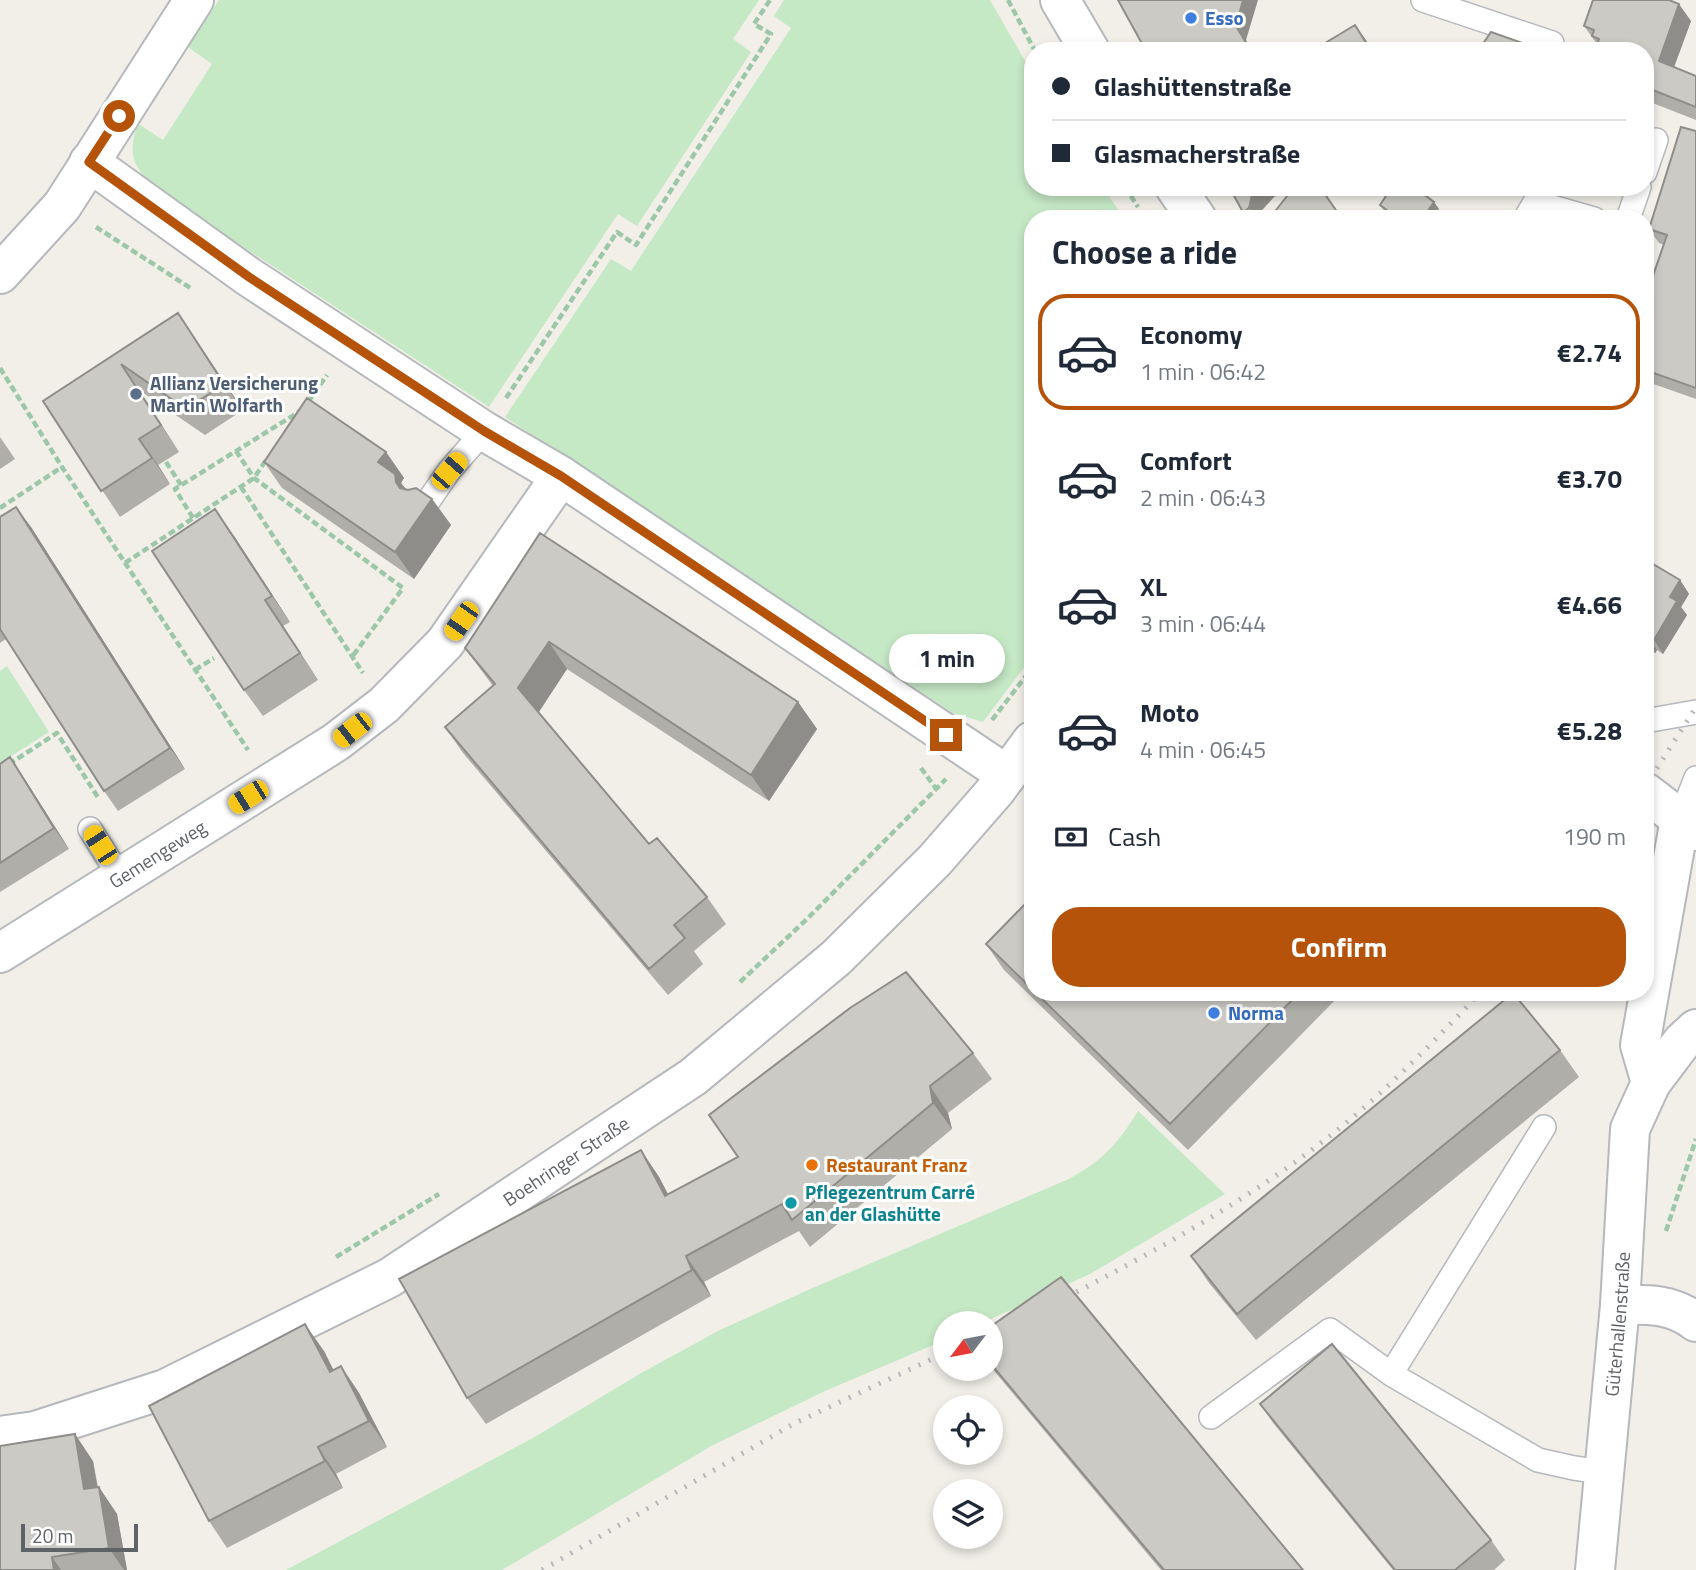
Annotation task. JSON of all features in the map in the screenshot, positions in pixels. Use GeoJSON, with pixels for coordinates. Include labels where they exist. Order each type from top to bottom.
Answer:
{"type":"FeatureCollection","features":[{"type":"Feature","properties":{"kind":"street"},"geometry":{"type":"LineString","coordinates":[[0,274],[62,205],[194,0]]}},
{"type":"Feature","properties":{"kind":"street"},"geometry":{"type":"LineString","coordinates":[[1060,0],[1085,42]]}},
{"type":"Feature","properties":{"kind":"street"},"geometry":{"type":"LineString","coordinates":[[89,162],[249,277],[484,431],[561,476],[1007,775]]}},
{"type":"Feature","properties":{"kind":"street","name":"Gemengeweg"},"geometry":{"type":"LineString","coordinates":[[0,953],[336,742],[384,705],[445,643],[561,476]]}},
{"type":"Feature","properties":{"kind":"street","name":"Boehringer Straße"},"geometry":{"type":"LineString","coordinates":[[0,1436],[35,1431],[165,1389],[389,1278],[693,1077],[836,958],[935,860],[1024,752]]}},
{"type":"Feature","properties":{"kind":"street"},"geometry":{"type":"LineString","coordinates":[[1654,799],[1688,825],[1654,981]]}},
{"type":"Feature","properties":{"kind":"street"},"geometry":{"type":"LineString","coordinates":[[1650,1001],[1640,1045],[1651,1083]]}},
{"type":"Feature","properties":{"kind":"street","name":"Güterhallenstraße"},"geometry":{"type":"LineString","coordinates":[[1595,1570],[1620,1305],[1630,1129],[1651,1083],[1682,1042],[1696,1029]]}},
{"type":"Feature","properties":{"kind":"street"},"geometry":{"type":"LineString","coordinates":[[1620,1305],[1653,1304],[1683,1312],[1696,1322]]}},
{"type":"Feature","properties":{"kind":"lane"},"geometry":{"type":"LineString","coordinates":[[1423,0],[1549,42]]}},
{"type":"Feature","properties":{"kind":"lane"},"geometry":{"type":"LineString","coordinates":[[1654,146],[1656,140]]}},
{"type":"Feature","properties":{"kind":"lane"},"geometry":{"type":"LineString","coordinates":[[1533,203],[1560,210]]}},
{"type":"Feature","properties":{"kind":"lane"},"geometry":{"type":"LineString","coordinates":[[427,503],[449,471],[484,431]]}},
{"type":"Feature","properties":{"kind":"lane"},"geometry":{"type":"LineString","coordinates":[[1654,719],[1696,712]]}},
{"type":"Feature","properties":{"kind":"lane"},"geometry":{"type":"LineString","coordinates":[[1688,825],[1696,778]]}},
{"type":"Feature","properties":{"kind":"lane"},"geometry":{"type":"LineString","coordinates":[[90,829],[120,877]]}},
{"type":"Feature","properties":{"kind":"lane"},"geometry":{"type":"LineString","coordinates":[[1391,1374],[1544,1127]]}},
{"type":"Feature","properties":{"kind":"lane"},"geometry":{"type":"LineString","coordinates":[[1211,1418],[1330,1330],[1391,1374],[1538,1460],[1603,1472]]}},
{"type":"Feature","properties":{"kind":"path"},"geometry":{"type":"LineString","coordinates":[[484,431],[617,232],[636,245],[771,34],[754,24],[770,0]]}},
{"type":"Feature","properties":{"kind":"path"},"geometry":{"type":"LineString","coordinates":[[1007,0],[1030,42]]}},
{"type":"Feature","properties":{"kind":"path"},"geometry":{"type":"LineString","coordinates":[[1131,196],[1139,208]]}},
{"type":"Feature","properties":{"kind":"path"},"geometry":{"type":"LineString","coordinates":[[0,368],[270,783]]}},
{"type":"Feature","properties":{"kind":"path"},"geometry":{"type":"LineString","coordinates":[[289,429],[327,374]]}},
{"type":"Feature","properties":{"kind":"path"},"geometry":{"type":"LineString","coordinates":[[193,518],[175,489],[303,409]]}},
{"type":"Feature","properties":{"kind":"path"},"geometry":{"type":"LineString","coordinates":[[236,451],[254,478],[403,588],[352,657]]}},
{"type":"Feature","properties":{"kind":"path"},"geometry":{"type":"LineString","coordinates":[[125,563],[254,478],[268,459]]}},
{"type":"Feature","properties":{"kind":"path"},"geometry":{"type":"LineString","coordinates":[[166,462],[181,485]]}},
{"type":"Feature","properties":{"kind":"path"},"geometry":{"type":"LineString","coordinates":[[0,508],[62,467]]}},
{"type":"Feature","properties":{"kind":"path"},"geometry":{"type":"LineString","coordinates":[[241,487],[360,669]]}},
{"type":"Feature","properties":{"kind":"path"},"geometry":{"type":"LineString","coordinates":[[195,670],[214,658]]}},
{"type":"Feature","properties":{"kind":"path"},"geometry":{"type":"LineString","coordinates":[[732,990],[937,790],[1024,679]]}},
{"type":"Feature","properties":{"kind":"path"},"geometry":{"type":"LineString","coordinates":[[0,770],[57,733],[106,810]]}},
{"type":"Feature","properties":{"kind":"path"},"geometry":{"type":"LineString","coordinates":[[332,1259],[449,1188]]}},
{"type":"Feature","properties":{"kind":"green space"},"geometry":{"type":"Polygon","coordinates":[[[219,0],[759,0],[733,39],[751,52],[637,226],[618,214],[489,407],[153,188],[136,165],[133,144],[137,123],[163,140],[212,64],[188,47],[219,0]]]}},
{"type":"Feature","properties":{"kind":"green space"},"geometry":{"type":"Polygon","coordinates":[[[784,0],[990,0],[1024,59],[1024,196],[1109,196],[1118,210],[1024,210],[1024,668],[983,722],[953,713],[505,417],[611,259],[631,271],[791,28],[774,16],[784,0]]]}},
{"type":"Feature","properties":{"kind":"green space"},"geometry":{"type":"Polygon","coordinates":[[[7,666],[49,732],[0,763],[0,671],[7,666]]]}},
{"type":"Feature","properties":{"kind":"green space"},"geometry":{"type":"Polygon","coordinates":[[[1138,1111],[1225,1194],[1090,1274],[1003,1313],[1003,1311],[933,1311],[933,1345],[825,1391],[713,1445],[502,1570],[286,1570],[533,1438],[643,1372],[720,1330],[1069,1179],[1092,1165],[1123,1133],[1138,1111]]]}},
{"type":"Feature","properties":{"kind":"building","name":"Esso"},"geometry":{"type":"Polygon","coordinates":[[[1118,0],[1243,0],[1236,26],[1246,42],[1141,42],[1118,0]]]}},
{"type":"Feature","properties":{"kind":"building"},"geometry":{"type":"Polygon","coordinates":[[[1593,0],[1669,0],[1679,4],[1659,61],[1696,76],[1696,107],[1654,91],[1654,42],[1598,42],[1599,39],[1592,36],[1594,30],[1584,26],[1593,0]]]}},
{"type":"Feature","properties":{"kind":"building"},"geometry":{"type":"Polygon","coordinates":[[[1355,25],[1365,42],[1327,42],[1355,25]]]}},
{"type":"Feature","properties":{"kind":"building"},"geometry":{"type":"Polygon","coordinates":[[[1491,32],[1519,42],[1484,42],[1491,32]]]}},
{"type":"Feature","properties":{"kind":"building"},"geometry":{"type":"Polygon","coordinates":[[[1681,127],[1696,131],[1696,388],[1654,373],[1654,273],[1667,235],[1654,231],[1654,213],[1681,127]]]}},
{"type":"Feature","properties":{"kind":"building"},"geometry":{"type":"Polygon","coordinates":[[[1234,196],[1252,196],[1249,208],[1242,210],[1234,196]]]}},
{"type":"Feature","properties":{"kind":"building"},"geometry":{"type":"Polygon","coordinates":[[[1287,196],[1326,196],[1336,210],[1276,210],[1287,196]]]}},
{"type":"Feature","properties":{"kind":"building"},"geometry":{"type":"Polygon","coordinates":[[[1386,196],[1426,196],[1434,202],[1428,210],[1387,210],[1380,205],[1386,196]]]}},
{"type":"Feature","properties":{"kind":"building"},"geometry":{"type":"Polygon","coordinates":[[[178,313],[224,384],[186,409],[121,364],[161,425],[139,439],[152,458],[101,491],[43,401],[178,313]]]}},
{"type":"Feature","properties":{"kind":"building"},"geometry":{"type":"Polygon","coordinates":[[[307,398],[386,452],[378,462],[395,474],[400,488],[416,488],[432,499],[395,552],[264,462],[307,398]]]}},
{"type":"Feature","properties":{"kind":"building"},"geometry":{"type":"Polygon","coordinates":[[[16,507],[170,748],[104,791],[0,629],[0,517],[16,507]]]}},
{"type":"Feature","properties":{"kind":"building"},"geometry":{"type":"Polygon","coordinates":[[[215,509],[272,596],[265,600],[300,653],[244,690],[152,551],[215,509]]]}},
{"type":"Feature","properties":{"kind":"building"},"geometry":{"type":"Polygon","coordinates":[[[540,533],[798,702],[751,775],[549,642],[518,688],[649,844],[657,838],[707,897],[674,925],[685,938],[649,969],[445,727],[495,684],[465,648],[540,533]]]}},
{"type":"Feature","properties":{"kind":"building"},"geometry":{"type":"Polygon","coordinates":[[[1654,565],[1680,580],[1670,597],[1677,601],[1654,640],[1654,565]]]}},
{"type":"Feature","properties":{"kind":"building"},"geometry":{"type":"Polygon","coordinates":[[[10,757],[54,828],[0,863],[0,764],[10,757]]]}},
{"type":"Feature","properties":{"kind":"building"},"geometry":{"type":"Polygon","coordinates":[[[1024,905],[1024,981],[986,944],[1024,905]]]}},
{"type":"Feature","properties":{"kind":"building","name":"Pflegezentrum Carré an der Glashütte"},"geometry":{"type":"Polygon","coordinates":[[[906,972],[973,1053],[930,1086],[933,1103],[792,1220],[782,1204],[686,1256],[692,1270],[467,1398],[399,1279],[641,1150],[665,1196],[738,1157],[709,1115],[850,1008],[906,972]]]}},
{"type":"Feature","properties":{"kind":"building"},"geometry":{"type":"Polygon","coordinates":[[[1044,1001],[1291,1001],[1170,1124],[1044,1001]]]}},
{"type":"Feature","properties":{"kind":"building"},"geometry":{"type":"Polygon","coordinates":[[[1503,1001],[1520,1001],[1560,1050],[1237,1314],[1191,1256],[1503,1001]]]}},
{"type":"Feature","properties":{"kind":"building"},"geometry":{"type":"Polygon","coordinates":[[[1061,1277],[1303,1570],[1164,1570],[1003,1378],[1003,1318],[1061,1277]]]}},
{"type":"Feature","properties":{"kind":"building"},"geometry":{"type":"Polygon","coordinates":[[[305,1324],[330,1372],[341,1366],[369,1421],[318,1447],[325,1461],[209,1521],[149,1406],[305,1324]]]}},
{"type":"Feature","properties":{"kind":"building"},"geometry":{"type":"Polygon","coordinates":[[[1332,1344],[1491,1540],[1455,1570],[1395,1570],[1260,1404],[1332,1344]]]}},
{"type":"Feature","properties":{"kind":"building"},"geometry":{"type":"Polygon","coordinates":[[[75,1434],[84,1489],[99,1487],[109,1548],[52,1557],[54,1570],[0,1570],[0,1446],[75,1434]]]}},
{"type":"Feature","properties":{"kind":"railway"},"geometry":{"type":"LineString","coordinates":[[1654,773],[1696,707]]}},
{"type":"Feature","properties":{"kind":"railway"},"geometry":{"type":"LineString","coordinates":[[1057,1302],[1179,1236],[1295,1162],[1367,1105],[1472,1001]]}},
{"type":"Feature","properties":{"kind":"railway"},"geometry":{"type":"LineString","coordinates":[[542,1570],[795,1423],[933,1359]]}},
{"type":"Feature","properties":{"kind":"place","name":"Esso"},"geometry":{"type":"Point","coordinates":[1191,18]}},
{"type":"Feature","properties":{"kind":"place","name":"Allianz Versicherung Martin Wolfarth"},"geometry":{"type":"Point","coordinates":[136,394]}},
{"type":"Feature","properties":{"kind":"place","name":"Norma"},"geometry":{"type":"Point","coordinates":[1214,1013]}},
{"type":"Feature","properties":{"kind":"place","name":"Restaurant Franz"},"geometry":{"type":"Point","coordinates":[812,1165]}},
{"type":"Feature","properties":{"kind":"place","name":"Pflegezentrum Carré an der Glashütte"},"geometry":{"type":"Point","coordinates":[791,1203]}},
{"type":"Feature","properties":{"kind":"route"},"geometry":{"type":"LineString","coordinates":[[119,116],[89,162],[249,277],[484,431],[561,476],[946,735]]}}]}
